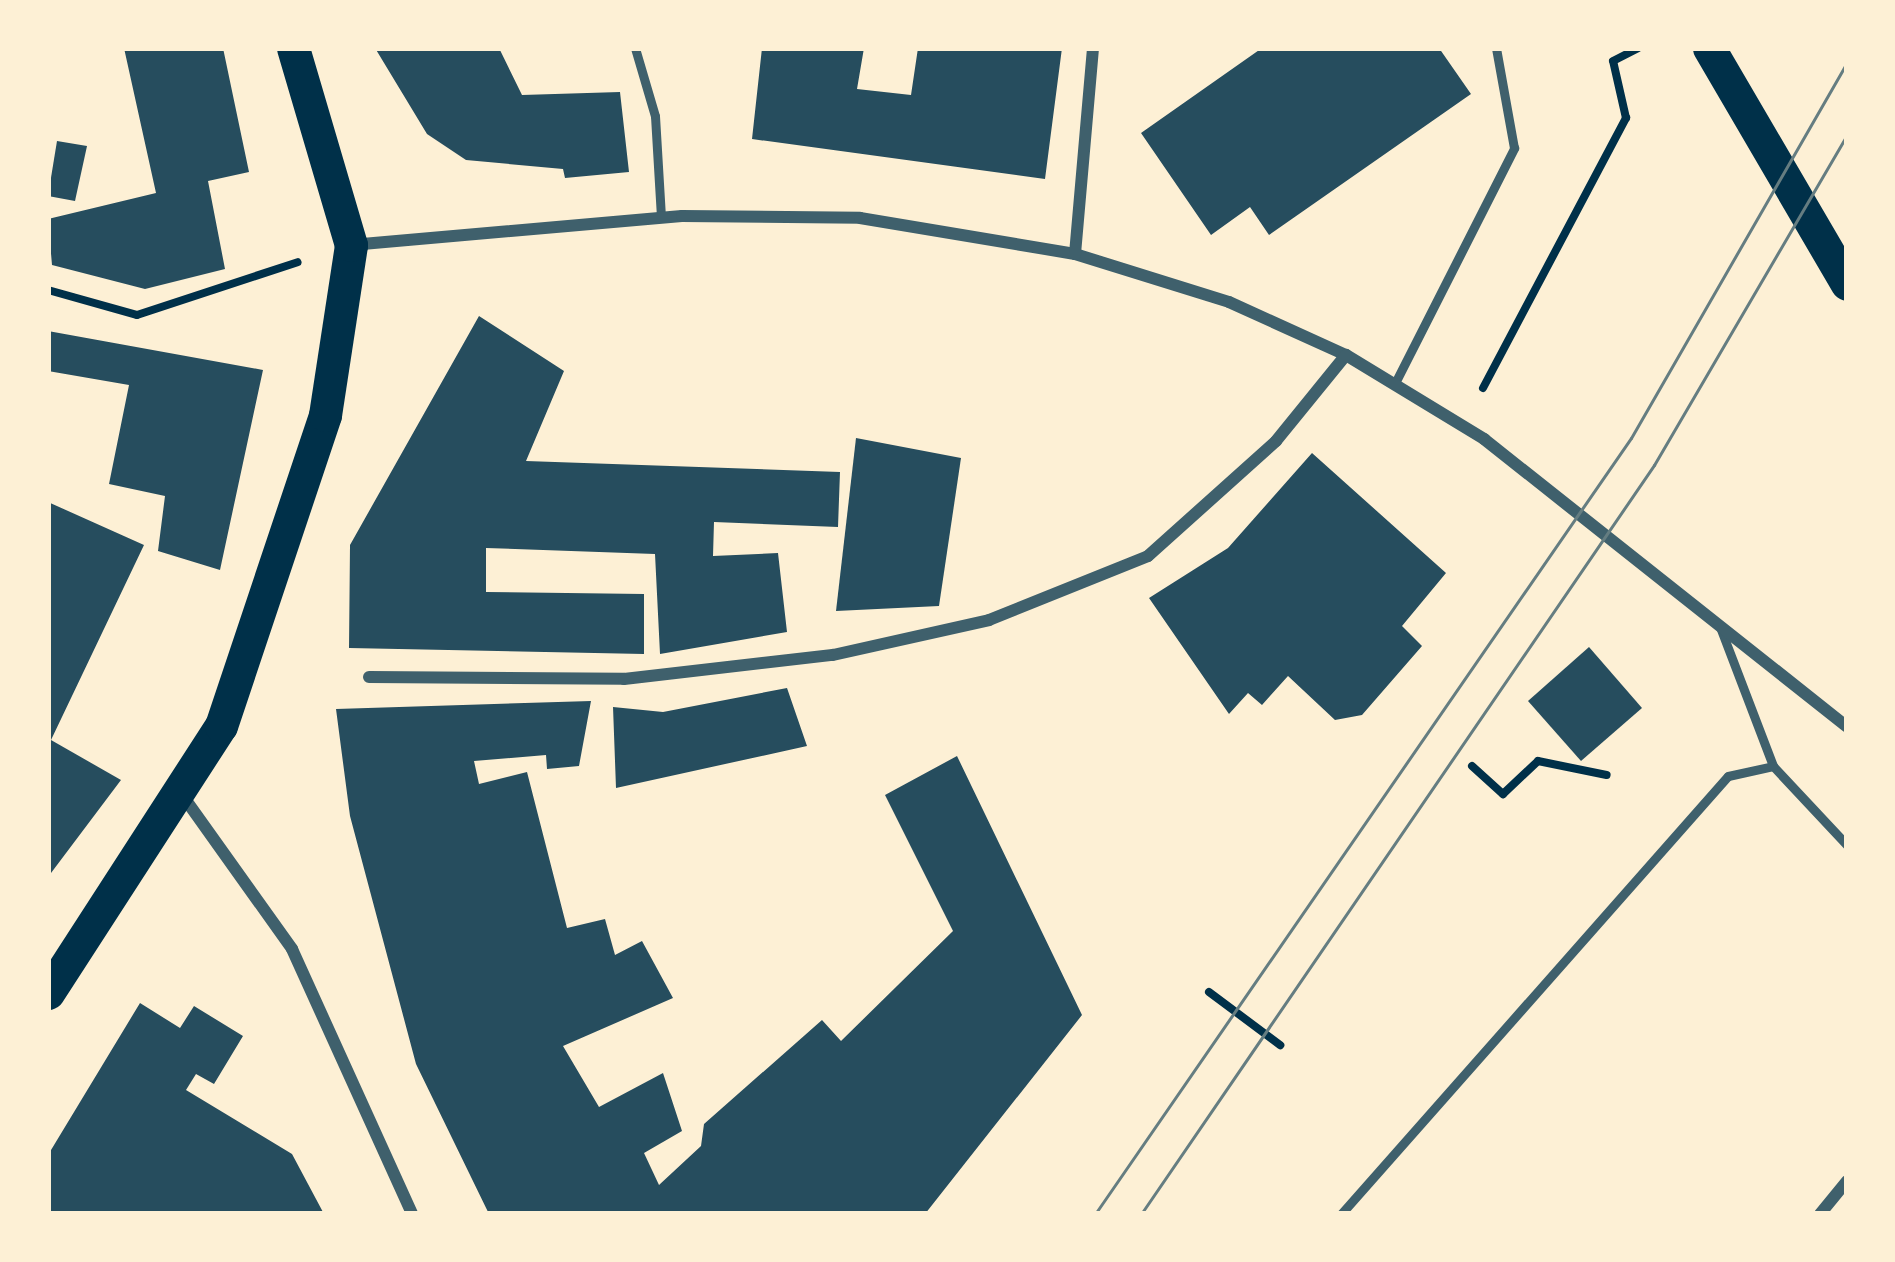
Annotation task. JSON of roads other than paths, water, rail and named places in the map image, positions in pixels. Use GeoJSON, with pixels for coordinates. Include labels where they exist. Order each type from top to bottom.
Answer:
{"type":"FeatureCollection","features":[{"type":"Feature","properties":{"kind":"highway"},"geometry":{"type":"LineString","coordinates":[[48,993],[181,791],[257,641],[325,415],[351,245],[293,48]]}},
{"type":"Feature","properties":{"kind":"highway"},"geometry":{"type":"LineString","coordinates":[[1709,48],[1847,284]]}},
{"type":"Feature","properties":{"kind":"street"},"geometry":{"type":"LineString","coordinates":[[1075,254],[1093,48]]}},
{"type":"Feature","properties":{"kind":"street"},"geometry":{"type":"LineString","coordinates":[[351,245],[661,218],[860,218],[1075,254],[1229,302],[1346,355],[1484,439],[1716,616],[1847,727]]}},
{"type":"Feature","properties":{"kind":"street"},"geometry":{"type":"LineString","coordinates":[[369,677],[624,679],[833,656],[989,620],[1148,556],[1276,441],[1346,355]]}},
{"type":"Feature","properties":{"kind":"street"},"geometry":{"type":"LineString","coordinates":[[181,791],[292,949],[412,1214]]}},
{"type":"Feature","properties":{"kind":"street"},"geometry":{"type":"LineString","coordinates":[[1820,1214],[1847,1181]]}},
{"type":"Feature","properties":{"kind":"lane"},"geometry":{"type":"LineString","coordinates":[[635,48],[656,116],[661,218]]}},
{"type":"Feature","properties":{"kind":"lane"},"geometry":{"type":"LineString","coordinates":[[1394,385],[1514,148],[1496,48]]}},
{"type":"Feature","properties":{"kind":"lane"},"geometry":{"type":"LineString","coordinates":[[1716,616],[1773,766],[1847,845]]}},
{"type":"Feature","properties":{"kind":"lane"},"geometry":{"type":"LineString","coordinates":[[1341,1214],[1728,776],[1773,766]]}},
{"type":"Feature","properties":{"kind":"tram line"},"geometry":{"type":"LineString","coordinates":[[1095,1214],[1631,438],[1847,62]]}},
{"type":"Feature","properties":{"kind":"tram line"},"geometry":{"type":"LineString","coordinates":[[1141,1214],[1654,465],[1847,135]]}}]}
